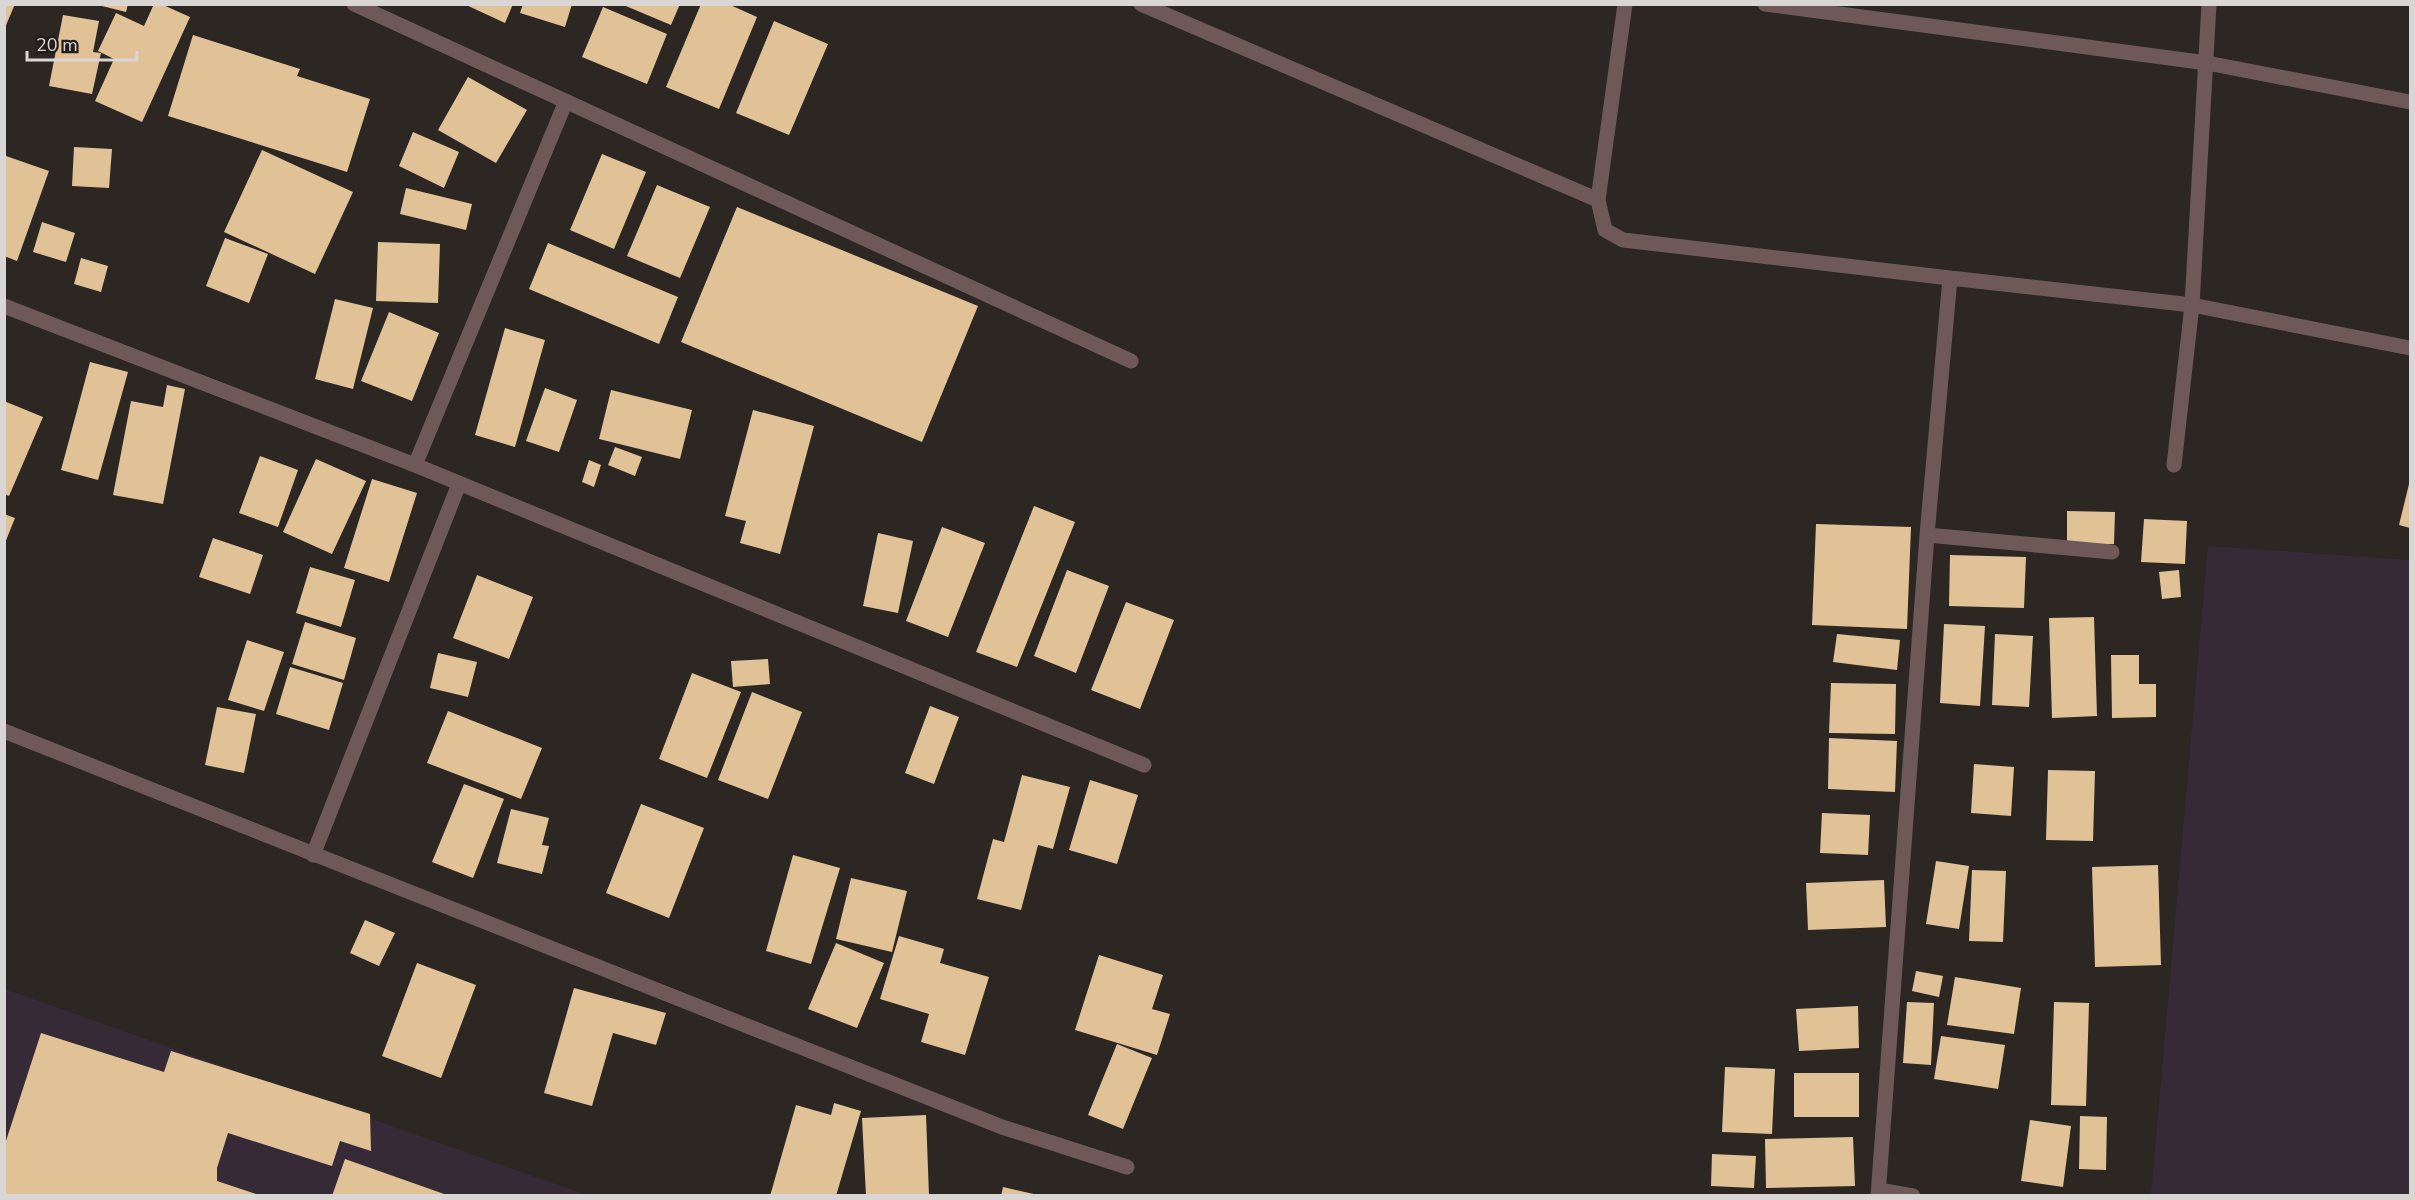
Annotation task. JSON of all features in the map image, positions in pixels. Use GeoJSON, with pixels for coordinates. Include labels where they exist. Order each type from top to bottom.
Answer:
{"type":"FeatureCollection","features":[{"type":"Feature","properties":{"kind":"street"},"geometry":{"type":"LineString","coordinates":[[354,4],[1131,361]]}},
{"type":"Feature","properties":{"kind":"street"},"geometry":{"type":"LineString","coordinates":[[1625,4],[1598,200],[1605,230],[1623,240],[2192,304],[2410,348]]}},
{"type":"Feature","properties":{"kind":"street"},"geometry":{"type":"LineString","coordinates":[[1765,4],[2207,63],[2410,102]]}},
{"type":"Feature","properties":{"kind":"street"},"geometry":{"type":"LineString","coordinates":[[2174,465],[2192,304],[2209,4]]}},
{"type":"Feature","properties":{"kind":"street"},"geometry":{"type":"LineString","coordinates":[[1150,6],[1598,200]]}},
{"type":"Feature","properties":{"kind":"street"},"geometry":{"type":"LineString","coordinates":[[415,465],[566,101]]}},
{"type":"Feature","properties":{"kind":"street"},"geometry":{"type":"LineString","coordinates":[[1913,1196],[1879,1193],[1927,535],[1950,278]]}},
{"type":"Feature","properties":{"kind":"street"},"geometry":{"type":"LineString","coordinates":[[4,306],[415,465],[1144,765]]}},
{"type":"Feature","properties":{"kind":"street"},"geometry":{"type":"LineString","coordinates":[[313,855],[459,483]]}},
{"type":"Feature","properties":{"kind":"street"},"geometry":{"type":"LineString","coordinates":[[1927,535],[2112,552]]}},
{"type":"Feature","properties":{"kind":"street"},"geometry":{"type":"LineString","coordinates":[[4,731],[1002,1127],[1127,1167]]}},
{"type":"Feature","properties":{"kind":"shaded area"},"geometry":{"type":"Polygon","coordinates":[[[2208,546],[2410,560],[2410,1195],[2151,1195],[2208,546]]]}},
{"type":"Feature","properties":{"kind":"shaded area"},"geometry":{"type":"Polygon","coordinates":[[[5,989],[586,1195],[5,1195],[5,989]]]}},
{"type":"Feature","properties":{"kind":"building"},"geometry":{"type":"Polygon","coordinates":[[[4,4],[15,4],[4,30],[4,4]]]}},
{"type":"Feature","properties":{"kind":"building"},"geometry":{"type":"Polygon","coordinates":[[[94,4],[128,4],[126,12],[94,4]]]}},
{"type":"Feature","properties":{"kind":"building"},"geometry":{"type":"Polygon","coordinates":[[[154,4],[161,4],[190,17],[142,122],[95,101],[114,59],[98,51],[116,13],[144,26],[154,4]]]}},
{"type":"Feature","properties":{"kind":"building"},"geometry":{"type":"Polygon","coordinates":[[[464,4],[513,4],[505,23],[464,4]]]}},
{"type":"Feature","properties":{"kind":"building"},"geometry":{"type":"Polygon","coordinates":[[[523,4],[572,4],[565,27],[520,13],[523,4]]]}},
{"type":"Feature","properties":{"kind":"building"},"geometry":{"type":"Polygon","coordinates":[[[621,4],[680,4],[671,25],[621,4]]]}},
{"type":"Feature","properties":{"kind":"building"},"geometry":{"type":"Polygon","coordinates":[[[701,4],[728,4],[757,17],[719,109],[666,87],[701,4]]]}},
{"type":"Feature","properties":{"kind":"building"},"geometry":{"type":"Polygon","coordinates":[[[603,7],[667,34],[647,84],[582,57],[603,7]]]}},
{"type":"Feature","properties":{"kind":"building"},"geometry":{"type":"Polygon","coordinates":[[[63,15],[99,21],[93,52],[101,53],[92,94],[49,86],[63,15]]]}},
{"type":"Feature","properties":{"kind":"building"},"geometry":{"type":"Polygon","coordinates":[[[774,21],[828,44],[789,135],[736,113],[774,21]]]}},
{"type":"Feature","properties":{"kind":"building"},"geometry":{"type":"Polygon","coordinates":[[[193,35],[300,69],[297,76],[370,99],[347,172],[168,116],[193,35]]]}},
{"type":"Feature","properties":{"kind":"building"},"geometry":{"type":"Polygon","coordinates":[[[468,77],[527,110],[496,163],[438,130],[468,77]]]}},
{"type":"Feature","properties":{"kind":"building"},"geometry":{"type":"Polygon","coordinates":[[[413,132],[459,152],[444,188],[399,166],[413,132]]]}},
{"type":"Feature","properties":{"kind":"building"},"geometry":{"type":"Polygon","coordinates":[[[74,147],[112,149],[109,188],[72,186],[74,147]]]}},
{"type":"Feature","properties":{"kind":"building"},"geometry":{"type":"Polygon","coordinates":[[[262,150],[353,192],[315,274],[224,232],[262,150]]]}},
{"type":"Feature","properties":{"kind":"building"},"geometry":{"type":"Polygon","coordinates":[[[602,154],[646,172],[614,249],[570,230],[602,154]]]}},
{"type":"Feature","properties":{"kind":"building"},"geometry":{"type":"Polygon","coordinates":[[[6,156],[49,171],[17,261],[4,256],[6,156]]]}},
{"type":"Feature","properties":{"kind":"building"},"geometry":{"type":"Polygon","coordinates":[[[657,185],[710,207],[680,278],[627,256],[657,185]]]}},
{"type":"Feature","properties":{"kind":"building"},"geometry":{"type":"Polygon","coordinates":[[[406,188],[472,204],[466,230],[400,214],[406,188]]]}},
{"type":"Feature","properties":{"kind":"building"},"geometry":{"type":"Polygon","coordinates":[[[737,207],[978,306],[922,442],[681,342],[737,207]]]}},
{"type":"Feature","properties":{"kind":"building"},"geometry":{"type":"Polygon","coordinates":[[[42,222],[75,233],[66,262],[33,252],[42,222]]]}},
{"type":"Feature","properties":{"kind":"building"},"geometry":{"type":"Polygon","coordinates":[[[225,238],[268,254],[249,303],[206,286],[225,238]]]}},
{"type":"Feature","properties":{"kind":"building"},"geometry":{"type":"Polygon","coordinates":[[[378,242],[440,244],[438,303],[376,301],[378,242]]]}},
{"type":"Feature","properties":{"kind":"building"},"geometry":{"type":"Polygon","coordinates":[[[548,243],[678,297],[659,344],[529,289],[548,243]]]}},
{"type":"Feature","properties":{"kind":"building"},"geometry":{"type":"Polygon","coordinates":[[[81,258],[108,266],[101,292],[74,284],[81,258]]]}},
{"type":"Feature","properties":{"kind":"building"},"geometry":{"type":"Polygon","coordinates":[[[335,299],[373,308],[353,389],[315,379],[335,299]]]}},
{"type":"Feature","properties":{"kind":"building"},"geometry":{"type":"Polygon","coordinates":[[[389,312],[439,333],[412,401],[361,381],[389,312]]]}},
{"type":"Feature","properties":{"kind":"building"},"geometry":{"type":"Polygon","coordinates":[[[505,328],[545,340],[515,447],[475,435],[505,328]]]}},
{"type":"Feature","properties":{"kind":"building"},"geometry":{"type":"Polygon","coordinates":[[[90,362],[128,372],[98,480],[61,470],[90,362]]]}},
{"type":"Feature","properties":{"kind":"building"},"geometry":{"type":"Polygon","coordinates":[[[167,385],[185,389],[163,504],[113,495],[131,401],[163,407],[167,385]]]}},
{"type":"Feature","properties":{"kind":"building"},"geometry":{"type":"Polygon","coordinates":[[[545,388],[577,400],[559,452],[526,441],[545,388]]]}},
{"type":"Feature","properties":{"kind":"building"},"geometry":{"type":"Polygon","coordinates":[[[611,390],[692,410],[680,459],[599,439],[611,390]]]}},
{"type":"Feature","properties":{"kind":"building"},"geometry":{"type":"Polygon","coordinates":[[[4,401],[43,417],[9,496],[4,494],[4,401]]]}},
{"type":"Feature","properties":{"kind":"building"},"geometry":{"type":"Polygon","coordinates":[[[753,410],[814,426],[780,554],[740,543],[746,521],[725,516],[753,410]]]}},
{"type":"Feature","properties":{"kind":"building"},"geometry":{"type":"Polygon","coordinates":[[[615,447],[642,457],[635,476],[608,465],[615,447]]]}},
{"type":"Feature","properties":{"kind":"building"},"geometry":{"type":"Polygon","coordinates":[[[260,456],[298,470],[278,527],[239,513],[260,456]]]}},
{"type":"Feature","properties":{"kind":"building"},"geometry":{"type":"Polygon","coordinates":[[[316,459],[366,481],[332,554],[283,532],[316,459]]]}},
{"type":"Feature","properties":{"kind":"building"},"geometry":{"type":"Polygon","coordinates":[[[589,460],[601,465],[594,487],[582,482],[589,460]]]}},
{"type":"Feature","properties":{"kind":"building"},"geometry":{"type":"Polygon","coordinates":[[[372,479],[417,493],[389,582],[344,568],[372,479]]]}},
{"type":"Feature","properties":{"kind":"building"},"geometry":{"type":"Polygon","coordinates":[[[2410,480],[2410,528],[2399,525],[2410,480]]]}},
{"type":"Feature","properties":{"kind":"building"},"geometry":{"type":"Polygon","coordinates":[[[1034,506],[1075,522],[1017,667],[976,652],[1034,506]]]}},
{"type":"Feature","properties":{"kind":"building"},"geometry":{"type":"Polygon","coordinates":[[[2067,511],[2115,512],[2114,544],[2067,544],[2067,511]]]}},
{"type":"Feature","properties":{"kind":"building"},"geometry":{"type":"Polygon","coordinates":[[[4,514],[15,518],[5,543],[4,543],[4,514]]]}},
{"type":"Feature","properties":{"kind":"building"},"geometry":{"type":"Polygon","coordinates":[[[2144,519],[2187,521],[2185,564],[2141,562],[2144,519]]]}},
{"type":"Feature","properties":{"kind":"building"},"geometry":{"type":"Polygon","coordinates":[[[1816,524],[1911,527],[1907,629],[1812,625],[1816,524]]]}},
{"type":"Feature","properties":{"kind":"building"},"geometry":{"type":"Polygon","coordinates":[[[942,527],[985,543],[948,637],[906,621],[942,527]]]}},
{"type":"Feature","properties":{"kind":"building"},"geometry":{"type":"Polygon","coordinates":[[[878,533],[913,541],[898,613],[863,606],[878,533]]]}},
{"type":"Feature","properties":{"kind":"building"},"geometry":{"type":"Polygon","coordinates":[[[213,538],[263,555],[250,594],[199,577],[213,538]]]}},
{"type":"Feature","properties":{"kind":"building"},"geometry":{"type":"Polygon","coordinates":[[[1950,555],[2026,557],[2024,608],[1949,606],[1950,555]]]}},
{"type":"Feature","properties":{"kind":"building"},"geometry":{"type":"Polygon","coordinates":[[[310,567],[355,580],[341,627],[296,613],[310,567]]]}},
{"type":"Feature","properties":{"kind":"building"},"geometry":{"type":"Polygon","coordinates":[[[1067,570],[1109,586],[1076,673],[1034,656],[1067,570]]]}},
{"type":"Feature","properties":{"kind":"building"},"geometry":{"type":"Polygon","coordinates":[[[2179,570],[2181,597],[2162,599],[2159,572],[2179,570]]]}},
{"type":"Feature","properties":{"kind":"building"},"geometry":{"type":"Polygon","coordinates":[[[477,575],[533,597],[509,659],[453,638],[477,575]]]}},
{"type":"Feature","properties":{"kind":"building"},"geometry":{"type":"Polygon","coordinates":[[[1126,602],[1174,620],[1140,709],[1091,690],[1126,602]]]}},
{"type":"Feature","properties":{"kind":"building"},"geometry":{"type":"Polygon","coordinates":[[[2094,617],[2097,716],[2052,718],[2049,618],[2094,617]]]}},
{"type":"Feature","properties":{"kind":"building"},"geometry":{"type":"Polygon","coordinates":[[[305,622],[356,638],[344,680],[292,664],[305,622]]]}},
{"type":"Feature","properties":{"kind":"building"},"geometry":{"type":"Polygon","coordinates":[[[1944,624],[1985,626],[1980,706],[1940,703],[1944,624]]]}},
{"type":"Feature","properties":{"kind":"building"},"geometry":{"type":"Polygon","coordinates":[[[1837,634],[1900,640],[1897,670],[1833,662],[1837,634]]]}},
{"type":"Feature","properties":{"kind":"building"},"geometry":{"type":"Polygon","coordinates":[[[1995,634],[2033,636],[2029,707],[1992,705],[1995,634]]]}},
{"type":"Feature","properties":{"kind":"building"},"geometry":{"type":"Polygon","coordinates":[[[247,640],[284,652],[264,711],[228,700],[247,640]]]}},
{"type":"Feature","properties":{"kind":"building"},"geometry":{"type":"Polygon","coordinates":[[[438,653],[477,662],[468,697],[430,688],[438,653]]]}},
{"type":"Feature","properties":{"kind":"building"},"geometry":{"type":"Polygon","coordinates":[[[2111,655],[2139,655],[2139,684],[2156,684],[2156,717],[2112,718],[2111,655]]]}},
{"type":"Feature","properties":{"kind":"building"},"geometry":{"type":"Polygon","coordinates":[[[768,659],[770,684],[733,687],[731,661],[768,659]]]}},
{"type":"Feature","properties":{"kind":"building"},"geometry":{"type":"Polygon","coordinates":[[[290,667],[343,683],[329,730],[276,714],[290,667]]]}},
{"type":"Feature","properties":{"kind":"building"},"geometry":{"type":"Polygon","coordinates":[[[692,673],[741,692],[707,778],[659,759],[692,673]]]}},
{"type":"Feature","properties":{"kind":"building"},"geometry":{"type":"Polygon","coordinates":[[[1831,683],[1896,684],[1895,734],[1829,733],[1831,683]]]}},
{"type":"Feature","properties":{"kind":"building"},"geometry":{"type":"Polygon","coordinates":[[[752,692],[802,712],[768,799],[718,780],[752,692]]]}},
{"type":"Feature","properties":{"kind":"building"},"geometry":{"type":"Polygon","coordinates":[[[930,706],[959,717],[934,784],[905,773],[930,706]]]}},
{"type":"Feature","properties":{"kind":"building"},"geometry":{"type":"Polygon","coordinates":[[[217,707],[256,714],[244,773],[205,765],[217,707]]]}},
{"type":"Feature","properties":{"kind":"building"},"geometry":{"type":"Polygon","coordinates":[[[448,711],[542,748],[521,799],[427,763],[448,711]]]}},
{"type":"Feature","properties":{"kind":"building"},"geometry":{"type":"Polygon","coordinates":[[[1829,738],[1897,741],[1895,792],[1828,789],[1829,738]]]}},
{"type":"Feature","properties":{"kind":"building"},"geometry":{"type":"Polygon","coordinates":[[[1974,764],[2014,767],[2011,816],[1971,813],[1974,764]]]}},
{"type":"Feature","properties":{"kind":"building"},"geometry":{"type":"Polygon","coordinates":[[[2048,770],[2095,771],[2093,841],[2046,840],[2048,770]]]}},
{"type":"Feature","properties":{"kind":"building"},"geometry":{"type":"Polygon","coordinates":[[[1022,775],[1070,787],[1053,849],[1038,845],[1021,910],[977,899],[993,839],[1004,842],[1022,775]]]}},
{"type":"Feature","properties":{"kind":"building"},"geometry":{"type":"Polygon","coordinates":[[[1090,780],[1138,795],[1117,864],[1069,850],[1090,780]]]}},
{"type":"Feature","properties":{"kind":"building"},"geometry":{"type":"Polygon","coordinates":[[[464,784],[504,799],[473,878],[432,862],[464,784]]]}},
{"type":"Feature","properties":{"kind":"building"},"geometry":{"type":"Polygon","coordinates":[[[641,804],[704,828],[669,918],[606,893],[641,804]]]}},
{"type":"Feature","properties":{"kind":"building"},"geometry":{"type":"Polygon","coordinates":[[[511,809],[549,818],[542,845],[549,846],[542,874],[497,863],[511,809]]]}},
{"type":"Feature","properties":{"kind":"building"},"geometry":{"type":"Polygon","coordinates":[[[1822,813],[1870,815],[1868,855],[1820,853],[1822,813]]]}},
{"type":"Feature","properties":{"kind":"building"},"geometry":{"type":"Polygon","coordinates":[[[793,855],[840,868],[811,964],[766,951],[793,855]]]}},
{"type":"Feature","properties":{"kind":"building"},"geometry":{"type":"Polygon","coordinates":[[[1936,861],[1969,866],[1959,929],[1926,924],[1936,861]]]}},
{"type":"Feature","properties":{"kind":"building"},"geometry":{"type":"Polygon","coordinates":[[[2158,865],[2161,965],[2095,967],[2092,867],[2158,865]]]}},
{"type":"Feature","properties":{"kind":"building"},"geometry":{"type":"Polygon","coordinates":[[[1972,870],[2006,871],[2003,942],[1969,941],[1972,870]]]}},
{"type":"Feature","properties":{"kind":"building"},"geometry":{"type":"Polygon","coordinates":[[[851,878],[907,891],[892,952],[836,939],[851,878]]]}},
{"type":"Feature","properties":{"kind":"building"},"geometry":{"type":"Polygon","coordinates":[[[1884,880],[1886,927],[1808,930],[1806,883],[1884,880]]]}},
{"type":"Feature","properties":{"kind":"building"},"geometry":{"type":"Polygon","coordinates":[[[365,920],[395,933],[379,966],[350,953],[365,920]]]}},
{"type":"Feature","properties":{"kind":"building"},"geometry":{"type":"Polygon","coordinates":[[[899,936],[944,949],[940,963],[989,977],[965,1055],[921,1042],[929,1014],[880,999],[899,936]]]}},
{"type":"Feature","properties":{"kind":"building"},"geometry":{"type":"Polygon","coordinates":[[[836,943],[884,963],[857,1028],[808,1009],[836,943]]]}},
{"type":"Feature","properties":{"kind":"building"},"geometry":{"type":"Polygon","coordinates":[[[1099,955],[1163,975],[1152,1009],[1170,1014],[1157,1055],[1075,1030],[1099,955]]]}},
{"type":"Feature","properties":{"kind":"building"},"geometry":{"type":"Polygon","coordinates":[[[417,963],[476,985],[441,1078],[382,1056],[417,963]]]}},
{"type":"Feature","properties":{"kind":"building"},"geometry":{"type":"Polygon","coordinates":[[[1916,971],[1943,976],[1939,997],[1912,991],[1916,971]]]}},
{"type":"Feature","properties":{"kind":"building"},"geometry":{"type":"Polygon","coordinates":[[[1955,977],[2021,988],[2014,1034],[1947,1025],[1955,977]]]}},
{"type":"Feature","properties":{"kind":"building"},"geometry":{"type":"Polygon","coordinates":[[[574,988],[666,1013],[656,1045],[613,1033],[592,1106],[544,1093],[574,988]]]}},
{"type":"Feature","properties":{"kind":"building"},"geometry":{"type":"Polygon","coordinates":[[[1907,1002],[1934,1003],[1931,1065],[1903,1063],[1907,1002]]]}},
{"type":"Feature","properties":{"kind":"building"},"geometry":{"type":"Polygon","coordinates":[[[2054,1002],[2089,1003],[2086,1106],[2051,1105],[2054,1002]]]}},
{"type":"Feature","properties":{"kind":"building"},"geometry":{"type":"Polygon","coordinates":[[[1858,1006],[1859,1048],[1799,1051],[1796,1009],[1858,1006]]]}},
{"type":"Feature","properties":{"kind":"building"},"geometry":{"type":"Polygon","coordinates":[[[41,1033],[164,1072],[171,1051],[370,1114],[371,1151],[340,1141],[332,1166],[228,1133],[217,1168],[217,1181],[262,1196],[4,1196],[4,1147],[41,1033]]]}},
{"type":"Feature","properties":{"kind":"building"},"geometry":{"type":"Polygon","coordinates":[[[1941,1036],[2005,1045],[1998,1089],[1934,1079],[1941,1036]]]}},
{"type":"Feature","properties":{"kind":"building"},"geometry":{"type":"Polygon","coordinates":[[[1117,1044],[1152,1058],[1123,1129],[1088,1115],[1117,1044]]]}},
{"type":"Feature","properties":{"kind":"building"},"geometry":{"type":"Polygon","coordinates":[[[1725,1067],[1775,1069],[1772,1134],[1722,1132],[1725,1067]]]}},
{"type":"Feature","properties":{"kind":"building"},"geometry":{"type":"Polygon","coordinates":[[[1794,1073],[1859,1073],[1859,1117],[1794,1117],[1794,1073]]]}},
{"type":"Feature","properties":{"kind":"building"},"geometry":{"type":"Polygon","coordinates":[[[834,1103],[861,1111],[836,1196],[770,1196],[796,1105],[831,1115],[834,1103]]]}},
{"type":"Feature","properties":{"kind":"building"},"geometry":{"type":"Polygon","coordinates":[[[926,1115],[929,1196],[866,1196],[862,1118],[926,1115]]]}},
{"type":"Feature","properties":{"kind":"building"},"geometry":{"type":"Polygon","coordinates":[[[2080,1116],[2107,1117],[2106,1170],[2079,1169],[2080,1116]]]}},
{"type":"Feature","properties":{"kind":"building"},"geometry":{"type":"Polygon","coordinates":[[[2030,1120],[2071,1126],[2063,1187],[2021,1181],[2030,1120]]]}},
{"type":"Feature","properties":{"kind":"building"},"geometry":{"type":"Polygon","coordinates":[[[1853,1137],[1855,1186],[1766,1188],[1765,1139],[1853,1137]]]}},
{"type":"Feature","properties":{"kind":"building"},"geometry":{"type":"Polygon","coordinates":[[[1712,1154],[1756,1156],[1754,1188],[1711,1186],[1712,1154]]]}},
{"type":"Feature","properties":{"kind":"building"},"geometry":{"type":"Polygon","coordinates":[[[345,1159],[447,1195],[447,1196],[332,1196],[345,1159]]]}},
{"type":"Feature","properties":{"kind":"building"},"geometry":{"type":"Polygon","coordinates":[[[1003,1187],[1038,1195],[1038,1196],[1001,1196],[1003,1187]]]}}]}
